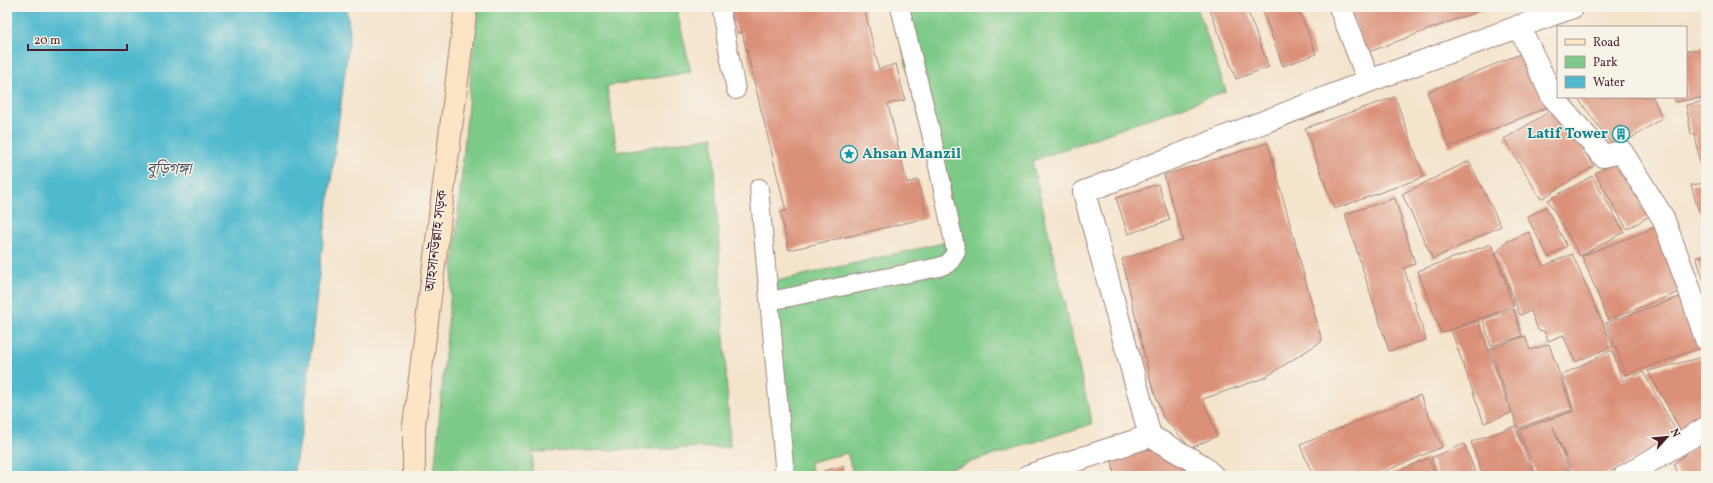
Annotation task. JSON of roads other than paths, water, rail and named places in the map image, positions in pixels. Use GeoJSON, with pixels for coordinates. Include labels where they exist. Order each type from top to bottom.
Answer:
{"type":"FeatureCollection","features":[{"type":"Feature","properties":{"kind":"street","name":"আহসানউল্লাহ সড়ক"},"geometry":{"type":"LineString","coordinates":[[414,476],[414,426],[466,7]]}},
{"type":"Feature","properties":{"kind":"street"},"geometry":{"type":"LineString","coordinates":[[1340,7],[1369,81]]}},
{"type":"Feature","properties":{"kind":"street"},"geometry":{"type":"LineString","coordinates":[[1213,476],[1201,465],[1150,436],[1084,192],[1369,81],[1573,7]]}},
{"type":"Feature","properties":{"kind":"street"},"geometry":{"type":"LineString","coordinates":[[1519,26],[1552,96],[1604,156],[1622,152],[1663,218],[1706,339]]}},
{"type":"Feature","properties":{"kind":"street"},"geometry":{"type":"LineString","coordinates":[[1625,476],[1706,428]]}},
{"type":"Feature","properties":{"kind":"street"},"geometry":{"type":"LineString","coordinates":[[1028,476],[1150,436]]}},
{"type":"Feature","properties":{"kind":"lane"},"geometry":{"type":"LineString","coordinates":[[720,7],[736,90]]}},
{"type":"Feature","properties":{"kind":"lane"},"geometry":{"type":"LineString","coordinates":[[770,301],[939,267],[950,263],[956,252],[931,133],[900,7]]}},
{"type":"Feature","properties":{"kind":"lane"},"geometry":{"type":"LineString","coordinates":[[759,188],[785,476]]}},
{"type":"Feature","properties":{"kind":"water","name":"বুড়িগঙ্গা"},"geometry":{"type":"Polygon","coordinates":[[[7,7],[346,7],[350,33],[320,266],[304,413],[293,476],[7,476],[7,7]]]}},
{"type":"Feature","properties":{"kind":"place","name":"Latif Tower"},"geometry":{"type":"Point","coordinates":[1621,134]}},
{"type":"Feature","properties":{"kind":"place","name":"Ahsan Manzil"},"geometry":{"type":"Point","coordinates":[849,154]}}]}
